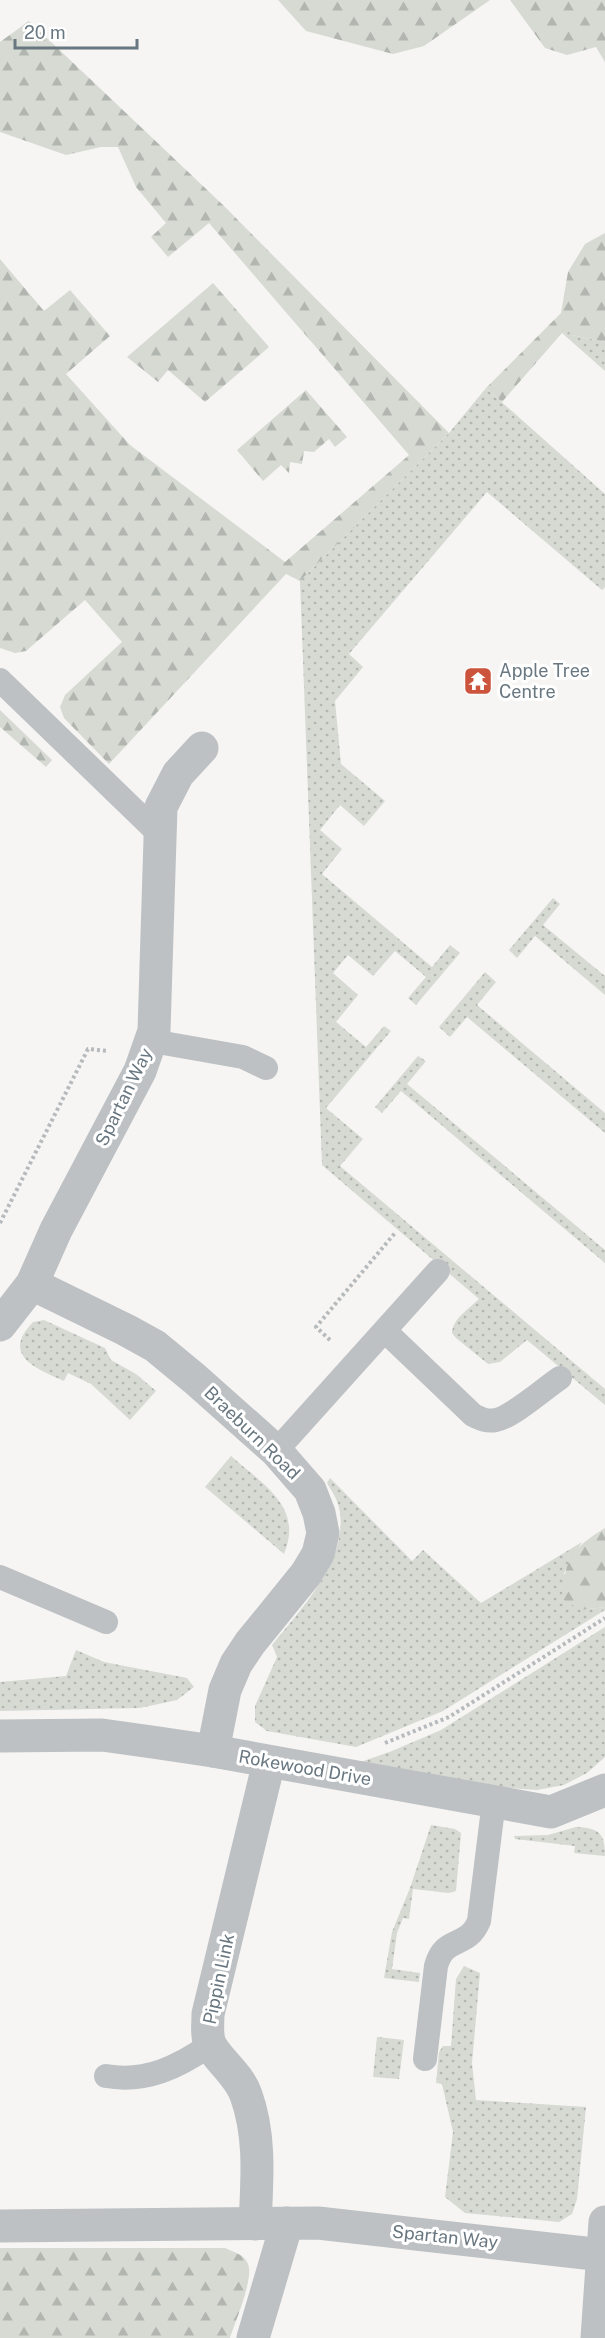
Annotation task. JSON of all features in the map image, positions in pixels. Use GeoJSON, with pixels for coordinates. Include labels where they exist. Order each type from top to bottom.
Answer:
{"type":"FeatureCollection","features":[{"type":"Feature","properties":{"kind":"street","name":"Spartan Way"},"geometry":{"type":"LineString","coordinates":[[0,1325],[32,1284],[56,1230],[140,1071],[150,1046],[154,1031],[161,807],[178,774],[202,748]]}},
{"type":"Feature","properties":{"kind":"street","name":"Braeburn Road"},"geometry":{"type":"LineString","coordinates":[[32,1284],[154,1346],[276,1451],[310,1490],[319,1513],[323,1533],[318,1554],[306,1574],[250,1643],[236,1664],[225,1690],[213,1751]]}},
{"type":"Feature","properties":{"kind":"street","name":"Rokewood Drive"},"geometry":{"type":"LineString","coordinates":[[0,1736],[102,1735],[213,1751],[551,1812],[605,1790]]}},
{"type":"Feature","properties":{"kind":"street","name":"Pippin Link"},"geometry":{"type":"LineString","coordinates":[[269,1762],[208,2014],[207,2031],[210,2045],[235,2074],[246,2093],[251,2112],[258,2171],[271,2224]]}},
{"type":"Feature","properties":{"kind":"street"},"geometry":{"type":"LineString","coordinates":[[597,2338],[605,2222]]}},
{"type":"Feature","properties":{"kind":"street","name":"Spartan Way"},"geometry":{"type":"LineString","coordinates":[[0,2226],[318,2223],[603,2254]]}},
{"type":"Feature","properties":{"kind":"street"},"geometry":{"type":"LineString","coordinates":[[253,2338],[271,2224]]}},
{"type":"Feature","properties":{"kind":"lane"},"geometry":{"type":"LineString","coordinates":[[0,680],[159,834]]}},
{"type":"Feature","properties":{"kind":"lane"},"geometry":{"type":"LineString","coordinates":[[150,1046],[243,1057],[266,1068]]}},
{"type":"Feature","properties":{"kind":"lane"},"geometry":{"type":"LineString","coordinates":[[276,1451],[438,1271]]}},
{"type":"Feature","properties":{"kind":"lane"},"geometry":{"type":"LineString","coordinates":[[385,1331],[473,1415],[485,1421],[498,1420],[511,1413],[560,1378]]}},
{"type":"Feature","properties":{"kind":"lane"},"geometry":{"type":"LineString","coordinates":[[0,1577],[106,1622]]}},
{"type":"Feature","properties":{"kind":"lane"},"geometry":{"type":"LineString","coordinates":[[425,2059],[439,1954],[446,1946],[474,1934],[479,1921],[494,1801]]}},
{"type":"Feature","properties":{"kind":"lane"},"geometry":{"type":"LineString","coordinates":[[106,2076],[123,2079],[166,2071],[187,2061],[210,2045]]}},
{"type":"Feature","properties":{"kind":"path"},"geometry":{"type":"LineString","coordinates":[[0,1223],[88,1049],[124,1053],[150,1046]]}},
{"type":"Feature","properties":{"kind":"path"},"geometry":{"type":"LineString","coordinates":[[322,1349],[330,1340],[316,1327],[396,1233]]}},
{"type":"Feature","properties":{"kind":"path"},"geometry":{"type":"LineString","coordinates":[[379,1745],[449,1718],[605,1618]]}},
{"type":"Feature","properties":{"kind":"green space"},"geometry":{"type":"Polygon","coordinates":[[[278,0],[490,0],[424,46],[393,54],[306,31],[278,0]]]}},
{"type":"Feature","properties":{"kind":"green space"},"geometry":{"type":"Polygon","coordinates":[[[510,0],[605,0],[605,62],[596,47],[567,55],[545,48],[510,0]]]}},
{"type":"Feature","properties":{"kind":"green space"},"geometry":{"type":"Polygon","coordinates":[[[29,21],[223,205],[449,433],[300,581],[286,574],[109,764],[64,718],[60,707],[65,695],[122,642],[85,600],[26,651],[15,653],[0,648],[0,259],[44,311],[70,290],[110,336],[66,374],[130,445],[285,562],[409,455],[209,223],[168,257],[151,237],[166,223],[136,187],[118,147],[101,147],[66,155],[0,132],[0,42],[29,21]]]}},
{"type":"Feature","properties":{"kind":"green space"},"geometry":{"type":"Polygon","coordinates":[[[605,233],[605,342],[562,333],[502,402],[486,388],[561,313],[568,272],[585,244],[605,233]]]}},
{"type":"Feature","properties":{"kind":"green space"},"geometry":{"type":"Polygon","coordinates":[[[213,283],[269,347],[205,402],[168,370],[158,382],[127,357],[213,283]]]}},
{"type":"Feature","properties":{"kind":"green space"},"geometry":{"type":"Polygon","coordinates":[[[562,333],[605,342],[605,371],[562,333]]]}},
{"type":"Feature","properties":{"kind":"green space"},"geometry":{"type":"Polygon","coordinates":[[[486,388],[605,494],[605,587],[602,590],[487,492],[349,654],[363,667],[335,701],[341,764],[385,801],[364,826],[340,805],[320,830],[342,849],[322,874],[432,967],[450,945],[460,953],[416,1005],[408,998],[426,977],[395,951],[373,976],[348,955],[333,973],[358,995],[336,1022],[366,1047],[384,1026],[391,1031],[326,1108],[363,1139],[340,1166],[605,1389],[605,1405],[527,1340],[500,1362],[488,1364],[456,1338],[452,1333],[455,1323],[479,1299],[322,1165],[300,581],[449,433],[486,388]]]}},
{"type":"Feature","properties":{"kind":"green space"},"geometry":{"type":"Polygon","coordinates":[[[306,390],[347,437],[335,447],[329,439],[314,452],[304,451],[302,464],[290,462],[289,473],[281,465],[263,481],[237,450],[306,390]]]}},
{"type":"Feature","properties":{"kind":"green space"},"geometry":{"type":"Polygon","coordinates":[[[0,710],[52,760],[46,767],[0,727],[0,710]]]}},
{"type":"Feature","properties":{"kind":"green space"},"geometry":{"type":"Polygon","coordinates":[[[553,898],[560,904],[543,925],[605,976],[605,995],[535,936],[517,958],[509,950],[553,898]]]}},
{"type":"Feature","properties":{"kind":"green space"},"geometry":{"type":"Polygon","coordinates":[[[485,972],[496,982],[477,1005],[605,1113],[605,1133],[467,1017],[450,1037],[439,1027],[485,972]]]}},
{"type":"Feature","properties":{"kind":"green space"},"geometry":{"type":"Polygon","coordinates":[[[418,1056],[426,1061],[407,1084],[605,1250],[605,1263],[401,1091],[382,1113],[375,1107],[418,1056]]]}},
{"type":"Feature","properties":{"kind":"green space"},"geometry":{"type":"Polygon","coordinates":[[[44,1320],[105,1348],[111,1360],[136,1374],[156,1391],[130,1420],[91,1384],[68,1373],[64,1381],[34,1366],[26,1360],[21,1352],[20,1344],[33,1322],[44,1320]]]}},
{"type":"Feature","properties":{"kind":"green space"},"geometry":{"type":"Polygon","coordinates":[[[231,1456],[267,1487],[284,1509],[289,1522],[289,1537],[284,1554],[205,1487],[231,1456]]]}},
{"type":"Feature","properties":{"kind":"green space"},"geometry":{"type":"Polygon","coordinates":[[[330,1478],[412,1561],[423,1550],[481,1603],[582,1542],[564,1573],[581,1610],[605,1607],[605,1610],[443,1711],[356,1747],[267,1731],[255,1722],[255,1706],[277,1657],[272,1645],[322,1580],[338,1542],[341,1523],[337,1501],[327,1483],[330,1478]]]}},
{"type":"Feature","properties":{"kind":"green space"},"geometry":{"type":"Polygon","coordinates":[[[605,1528],[605,1607],[581,1610],[562,1599],[565,1574],[577,1549],[605,1528]]]}},
{"type":"Feature","properties":{"kind":"green space"},"geometry":{"type":"Polygon","coordinates":[[[605,1627],[605,1757],[587,1773],[564,1785],[537,1790],[496,1787],[355,1764],[441,1730],[605,1627]]]}},
{"type":"Feature","properties":{"kind":"green space"},"geometry":{"type":"Polygon","coordinates":[[[76,1650],[104,1662],[187,1678],[194,1687],[177,1700],[140,1708],[0,1711],[0,1682],[66,1676],[76,1650]]]}},
{"type":"Feature","properties":{"kind":"green space"},"geometry":{"type":"Polygon","coordinates":[[[431,1825],[455,1829],[461,1833],[456,1891],[449,1893],[413,1889],[409,1919],[403,1918],[397,1933],[392,1969],[420,1973],[419,1982],[384,1978],[392,1932],[410,1888],[431,1825]]]}},
{"type":"Feature","properties":{"kind":"green space"},"geometry":{"type":"Polygon","coordinates":[[[576,1827],[599,1833],[604,1842],[605,1856],[574,1853],[575,1846],[515,1839],[514,1836],[548,1835],[576,1827]]]}},
{"type":"Feature","properties":{"kind":"green space"},"geometry":{"type":"Polygon","coordinates":[[[464,1966],[480,1973],[472,2063],[476,2100],[586,2107],[577,2199],[572,2214],[559,2222],[465,2213],[445,2197],[453,2132],[442,2084],[436,2083],[439,2052],[443,2046],[451,2046],[456,1979],[464,1966]]]}},
{"type":"Feature","properties":{"kind":"green space"},"geometry":{"type":"Polygon","coordinates":[[[377,2037],[404,2040],[399,2079],[373,2077],[377,2037]]]}},
{"type":"Feature","properties":{"kind":"green space"},"geometry":{"type":"Polygon","coordinates":[[[0,2248],[225,2248],[244,2258],[249,2271],[243,2301],[230,2338],[0,2338],[0,2248]]]}},
{"type":"Feature","properties":{"kind":"place","name":"Apple Tree Centre"},"geometry":{"type":"Point","coordinates":[478,681]}}]}
